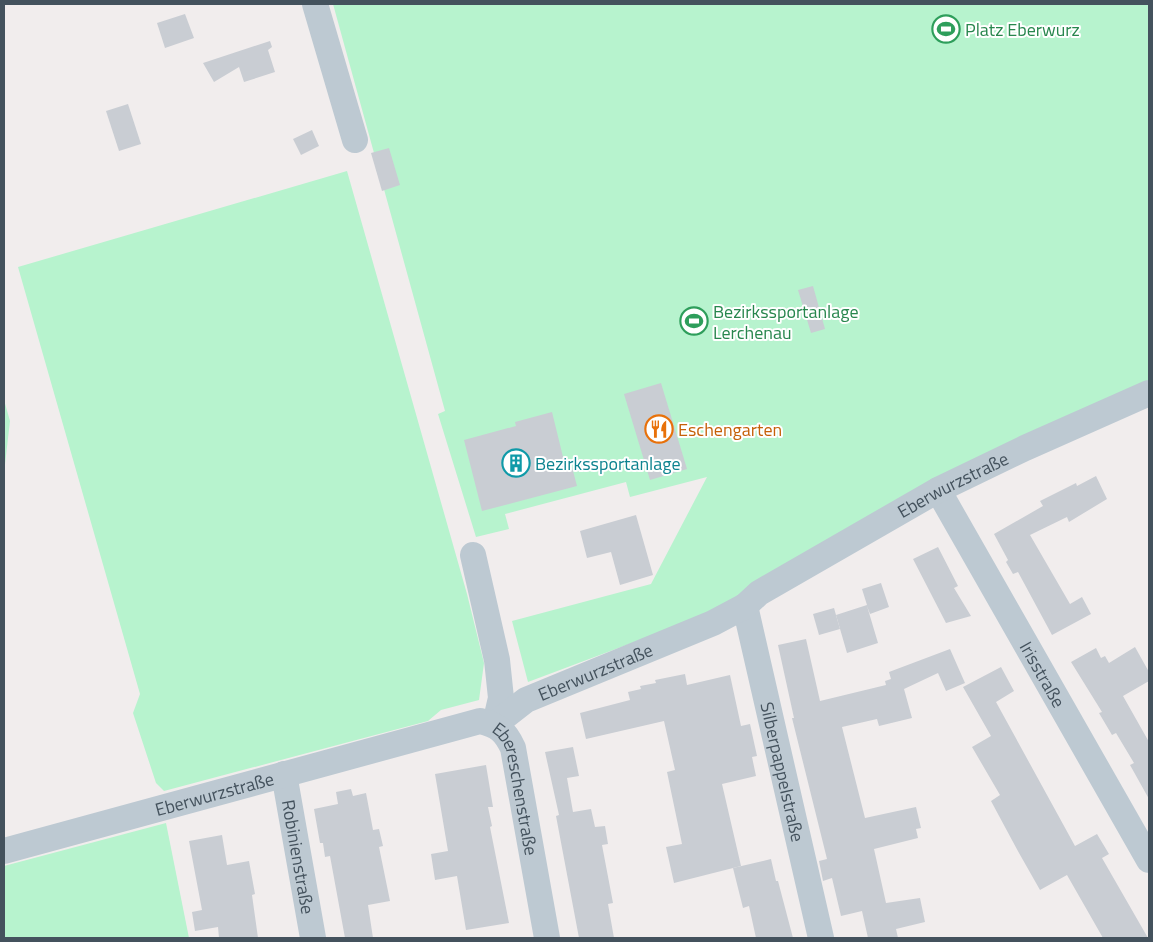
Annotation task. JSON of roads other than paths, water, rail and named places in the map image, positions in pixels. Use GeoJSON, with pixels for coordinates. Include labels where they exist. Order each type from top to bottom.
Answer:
{"type":"FeatureCollection","features":[{"type":"Feature","properties":{"kind":"street"},"geometry":{"type":"LineString","coordinates":[[314,4],[355,140]]}},
{"type":"Feature","properties":{"kind":"street","name":"Eberwurzstraße"},"geometry":{"type":"LineString","coordinates":[[4,851],[460,725],[480,721],[495,724],[526,700],[713,624],[745,606],[758,593],[938,490],[1025,448],[1149,394]]}},
{"type":"Feature","properties":{"kind":"street","name":"Irisstraße"},"geometry":{"type":"LineString","coordinates":[[938,490],[1149,860]]}},
{"type":"Feature","properties":{"kind":"street","name":"Ebereschenstraße"},"geometry":{"type":"LineString","coordinates":[[473,555],[497,660],[501,698],[495,724],[506,733],[513,748],[547,938]]}},
{"type":"Feature","properties":{"kind":"street","name":"Silberpappelstraße"},"geometry":{"type":"LineString","coordinates":[[745,606],[821,938]]}},
{"type":"Feature","properties":{"kind":"street","name":"Robinienstraße"},"geometry":{"type":"LineString","coordinates":[[284,774],[313,938]]}},
{"type":"Feature","properties":{"kind":"place","name":"Platz Eberwurz"},"geometry":{"type":"Point","coordinates":[946,29]}},
{"type":"Feature","properties":{"kind":"place","name":"Bezirkssportanlage Lerchenau"},"geometry":{"type":"Point","coordinates":[694,321]}},
{"type":"Feature","properties":{"kind":"place","name":"Eschengarten"},"geometry":{"type":"Point","coordinates":[659,429]}},
{"type":"Feature","properties":{"kind":"place","name":"Bezirkssportanlage"},"geometry":{"type":"Point","coordinates":[516,463]}}]}
